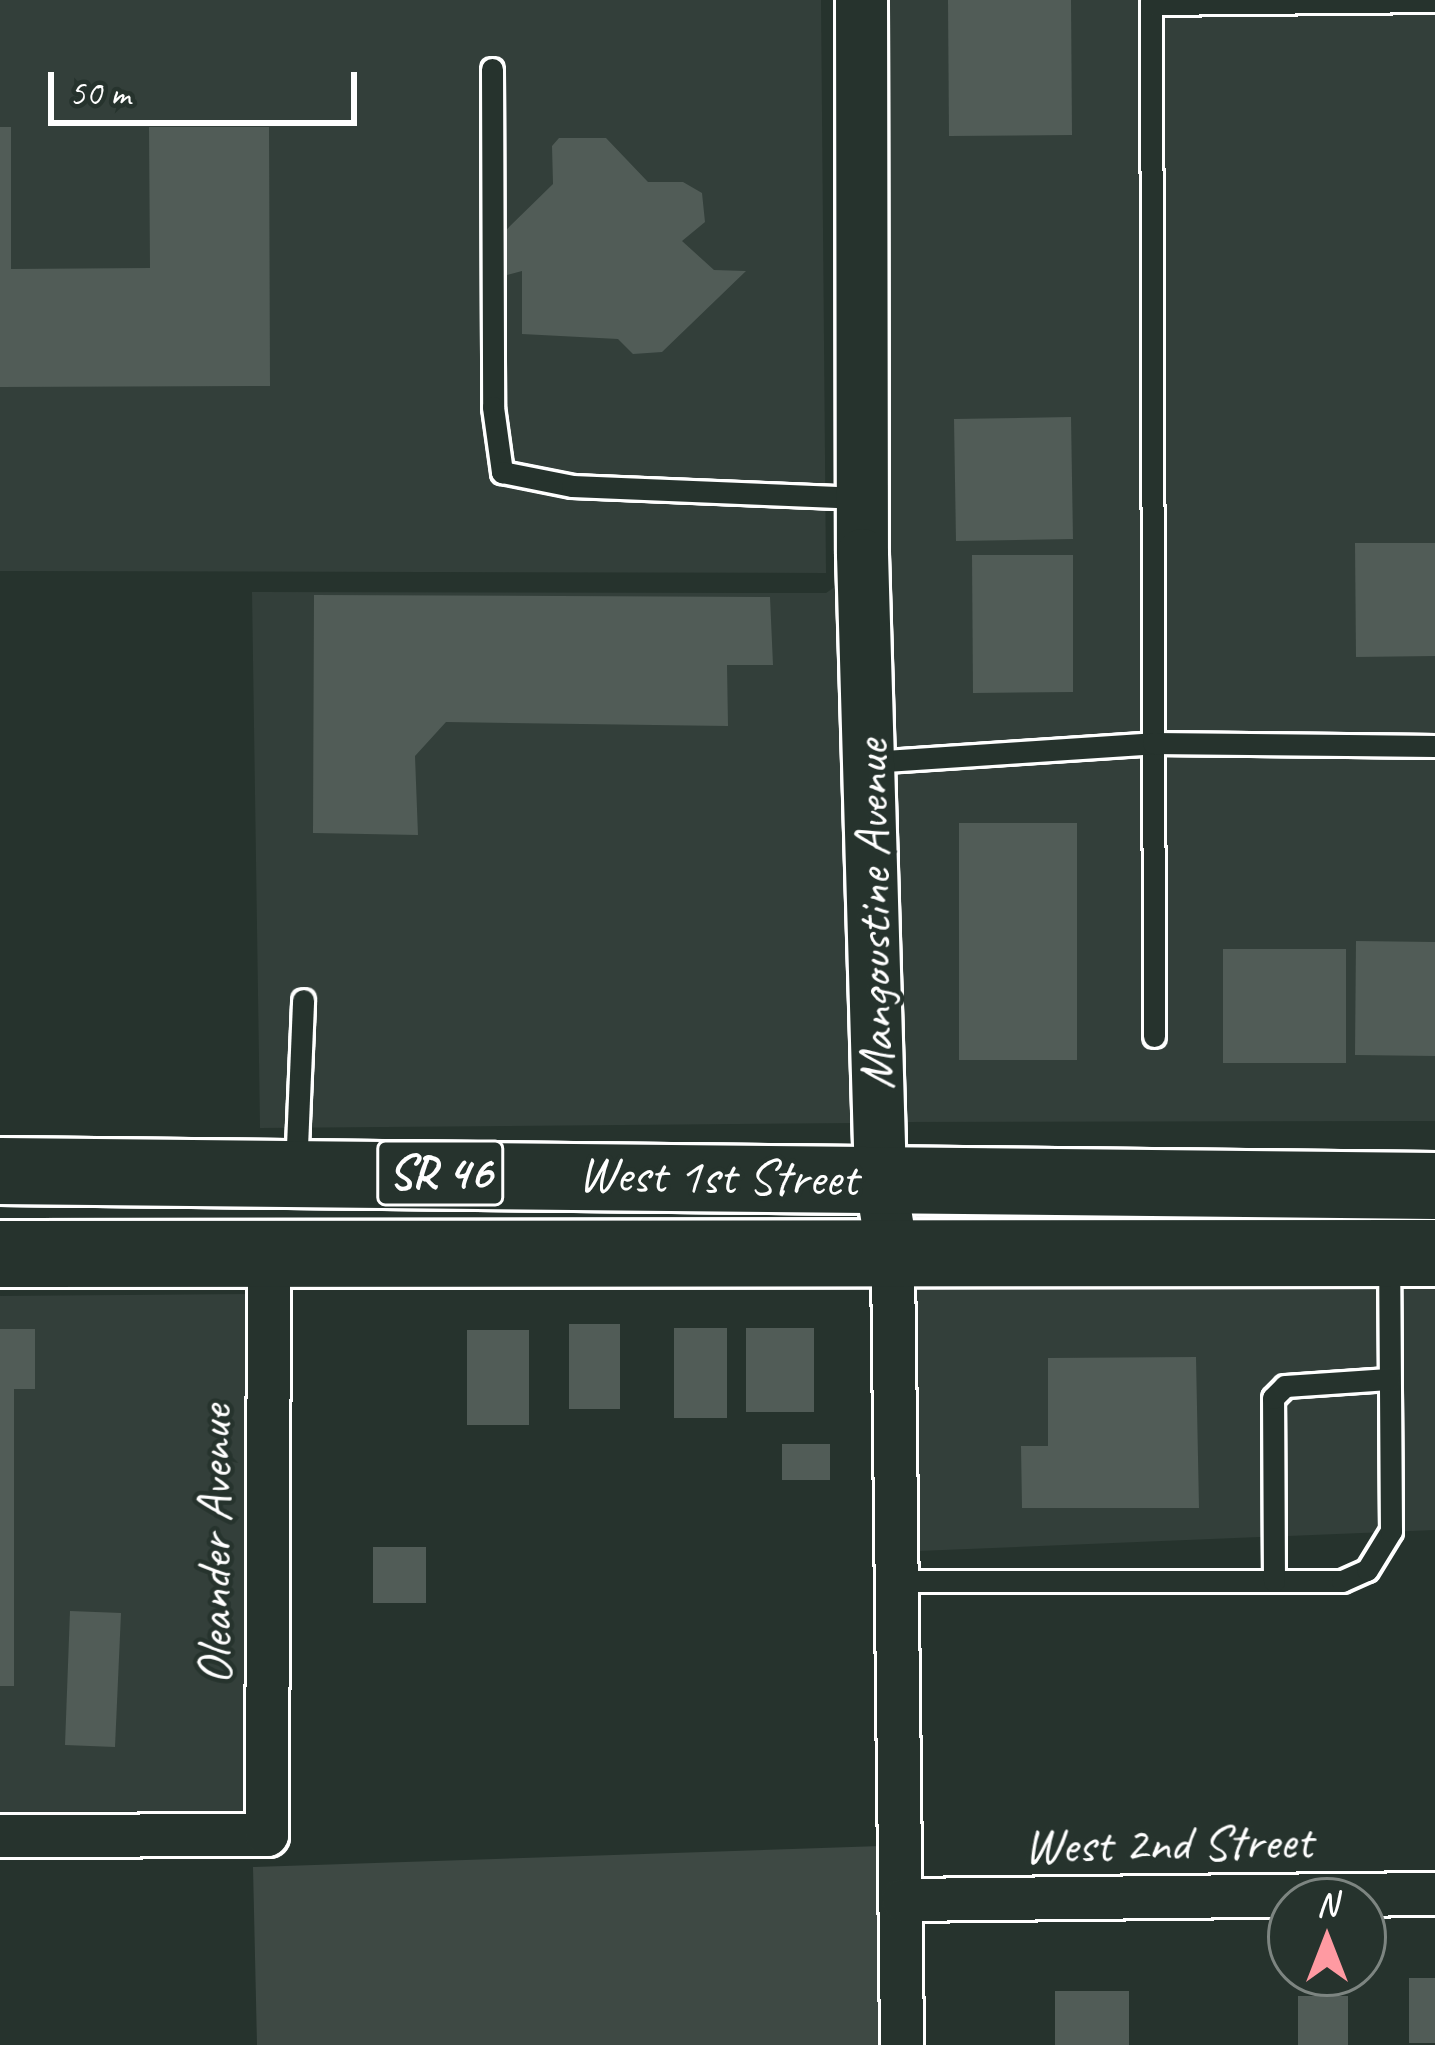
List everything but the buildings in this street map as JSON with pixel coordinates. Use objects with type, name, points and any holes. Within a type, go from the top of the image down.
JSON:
[{"type":"main road","name":"West 1st Street","points":[[0,1171],[1435,1186]]},
{"type":"main road","name":"West 1st Street","points":[[0,1254],[893,1258],[1412,1253]]},
{"type":"street","name":"Mangoustine Avenue","points":[[861,0],[862,498],[880,1179],[893,1258],[902,2045]]},
{"type":"street","name":"Oleander Avenue","points":[[0,1836],[267,1835],[268,1255]]},
{"type":"street","name":"West 2nd Street","points":[[903,1900],[1435,1894]]},
{"type":"lane","points":[[1154,1036],[1151,2],[1435,1]]},
{"type":"lane","points":[[492,69],[493,407],[502,472],[572,486],[862,498]]},
{"type":"lane","points":[[869,762],[1153,743],[1435,746]]},
{"type":"lane","points":[[296,1171],[303,1000]]},
{"type":"lane","points":[[898,1581],[1342,1581],[1366,1570],[1390,1531],[1389,1379],[1412,1253]]},
{"type":"lane","points":[[1274,1581],[1274,1399],[1286,1386],[1389,1379]]},
{"type":"shaded area","points":[[0,0],[821,0],[826,573],[0,571]]},
{"type":"shaded area","points":[[882,0],[1435,0],[1435,1121],[899,1122],[883,554]]},
{"type":"shaded area","points":[[842,582],[857,1123],[260,1128],[252,592],[826,593]]},
{"type":"shaded area","points":[[1435,1284],[1435,1530],[918,1551],[915,1288]]},
{"type":"shaded area","points":[[248,1294],[246,1811],[0,1812],[0,1296]]},
{"type":"shaded area","points":[[881,1846],[880,2045],[257,2045],[253,1867]]}]
